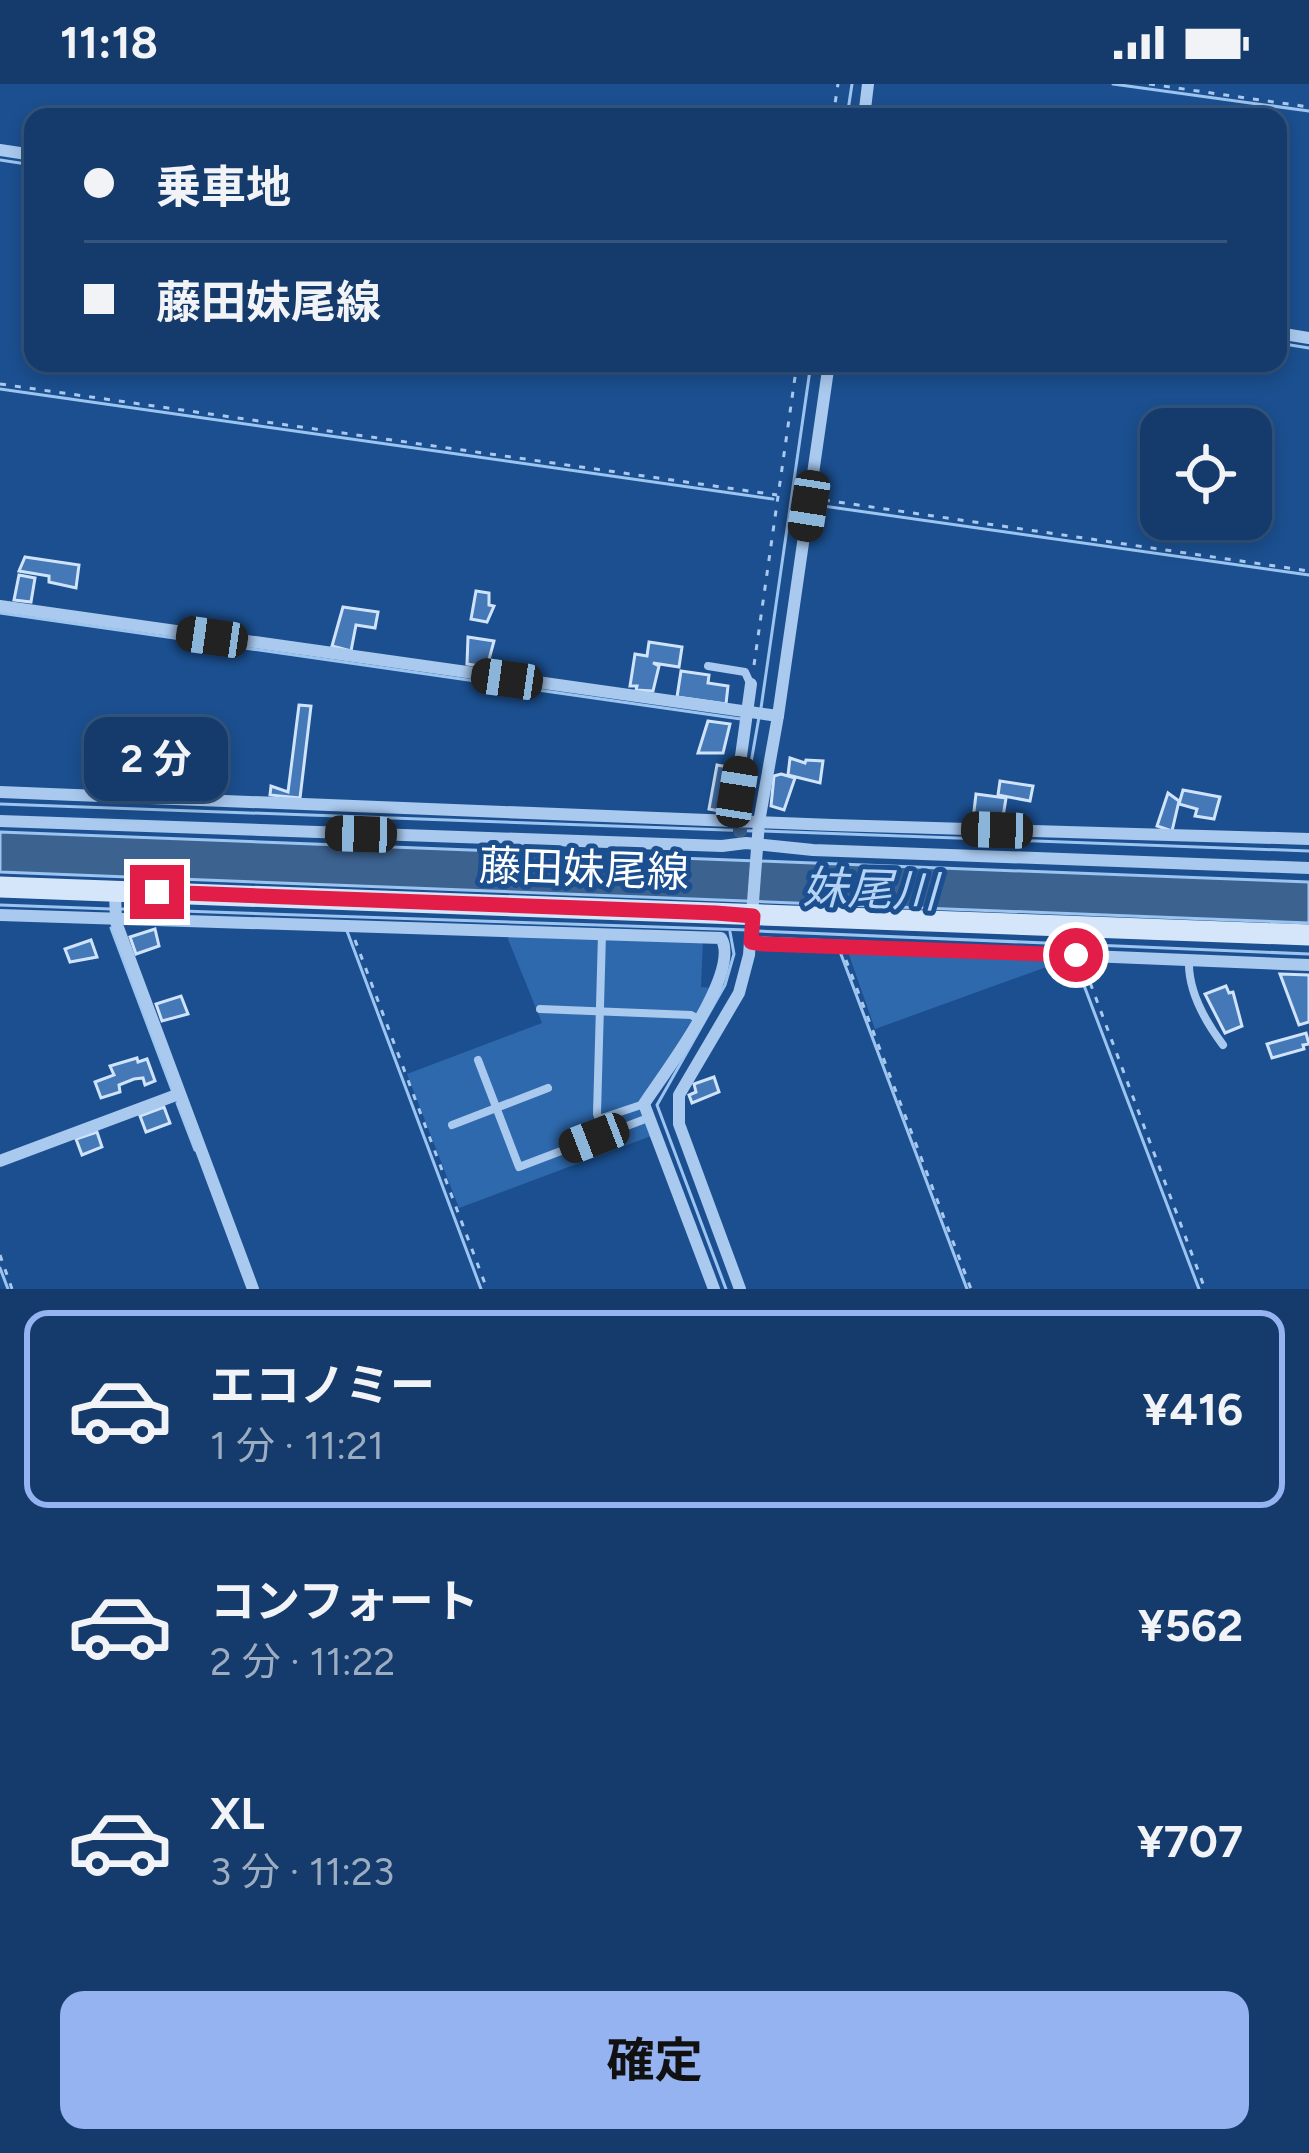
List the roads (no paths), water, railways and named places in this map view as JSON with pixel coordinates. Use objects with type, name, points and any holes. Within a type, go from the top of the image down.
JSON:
[{"type":"main road","name":"藤田妹尾線","points":[[0,886],[115,907],[752,925],[1189,948],[1309,935]]},
{"type":"street","points":[[732,821],[810,498],[828,372]]},
{"type":"street","points":[[0,606],[757,716]]},
{"type":"street","points":[[740,1289],[714,1254],[647,1111],[698,1018],[742,983],[752,925],[758,836],[757,716],[751,684]]},
{"type":"street","points":[[0,792],[732,821],[758,836],[814,850],[1309,868]]},
{"type":"street","points":[[0,821],[722,847],[758,836],[1309,839]]},
{"type":"street","points":[[0,915],[115,907],[349,927],[721,938],[725,967],[715,1008],[679,1094],[676,1113],[714,1254],[715,1289]]},
{"type":"street","points":[[115,907],[253,1289]]},
{"type":"street","points":[[752,925],[842,946],[1077,955],[1189,948],[1309,965]]},
{"type":"street","points":[[0,1161],[179,1094]]},
{"type":"lane","points":[[708,666],[745,672],[751,684]]},
{"type":"lane","points":[[602,932],[598,1119],[647,1111]]},
{"type":"lane","points":[[1189,948],[1188,974],[1200,1007],[1223,1045]]},
{"type":"lane","points":[[540,1009],[698,1018]]},
{"type":"lane","points":[[478,1060],[519,1167],[647,1111]]},
{"type":"lane","points":[[452,1125],[548,1088]]},
{"type":"water","name":"妹尾川","points":[[0,832],[1309,882],[1309,923],[0,872]]},
{"type":"waterway","points":[[848,108],[852,84]]},
{"type":"waterway","points":[[1113,84],[1309,111]]},
{"type":"waterway","points":[[0,160],[24,164]]},
{"type":"waterway","points":[[1287,344],[1309,348]]},
{"type":"waterway","points":[[761,708],[810,372]]},
{"type":"waterway","points":[[0,389],[773,499]]},
{"type":"waterway","points":[[816,505],[1309,575]]},
{"type":"waterway","points":[[0,613],[741,719]]},
{"type":"waterway","points":[[742,814],[759,717]]},
{"type":"waterway","points":[[0,804],[754,831]]},
{"type":"waterway","points":[[763,831],[1309,851]]},
{"type":"waterway","points":[[0,905],[112,909]]},
{"type":"waterway","points":[[122,909],[748,930]]},
{"type":"waterway","points":[[111,928],[172,1090]]},
{"type":"waterway","points":[[347,931],[481,1289]]},
{"type":"waterway","points":[[757,931],[1309,954]]},
{"type":"waterway","points":[[726,1289],[657,1105],[725,985],[734,954],[730,932]]},
{"type":"waterway","points":[[839,949],[967,1289]]},
{"type":"waterway","points":[[1074,959],[1199,1289]]},
{"type":"waterway","points":[[177,1103],[195,1150]]},
{"type":"waterway","points":[[0,1268],[8,1289]]}]
